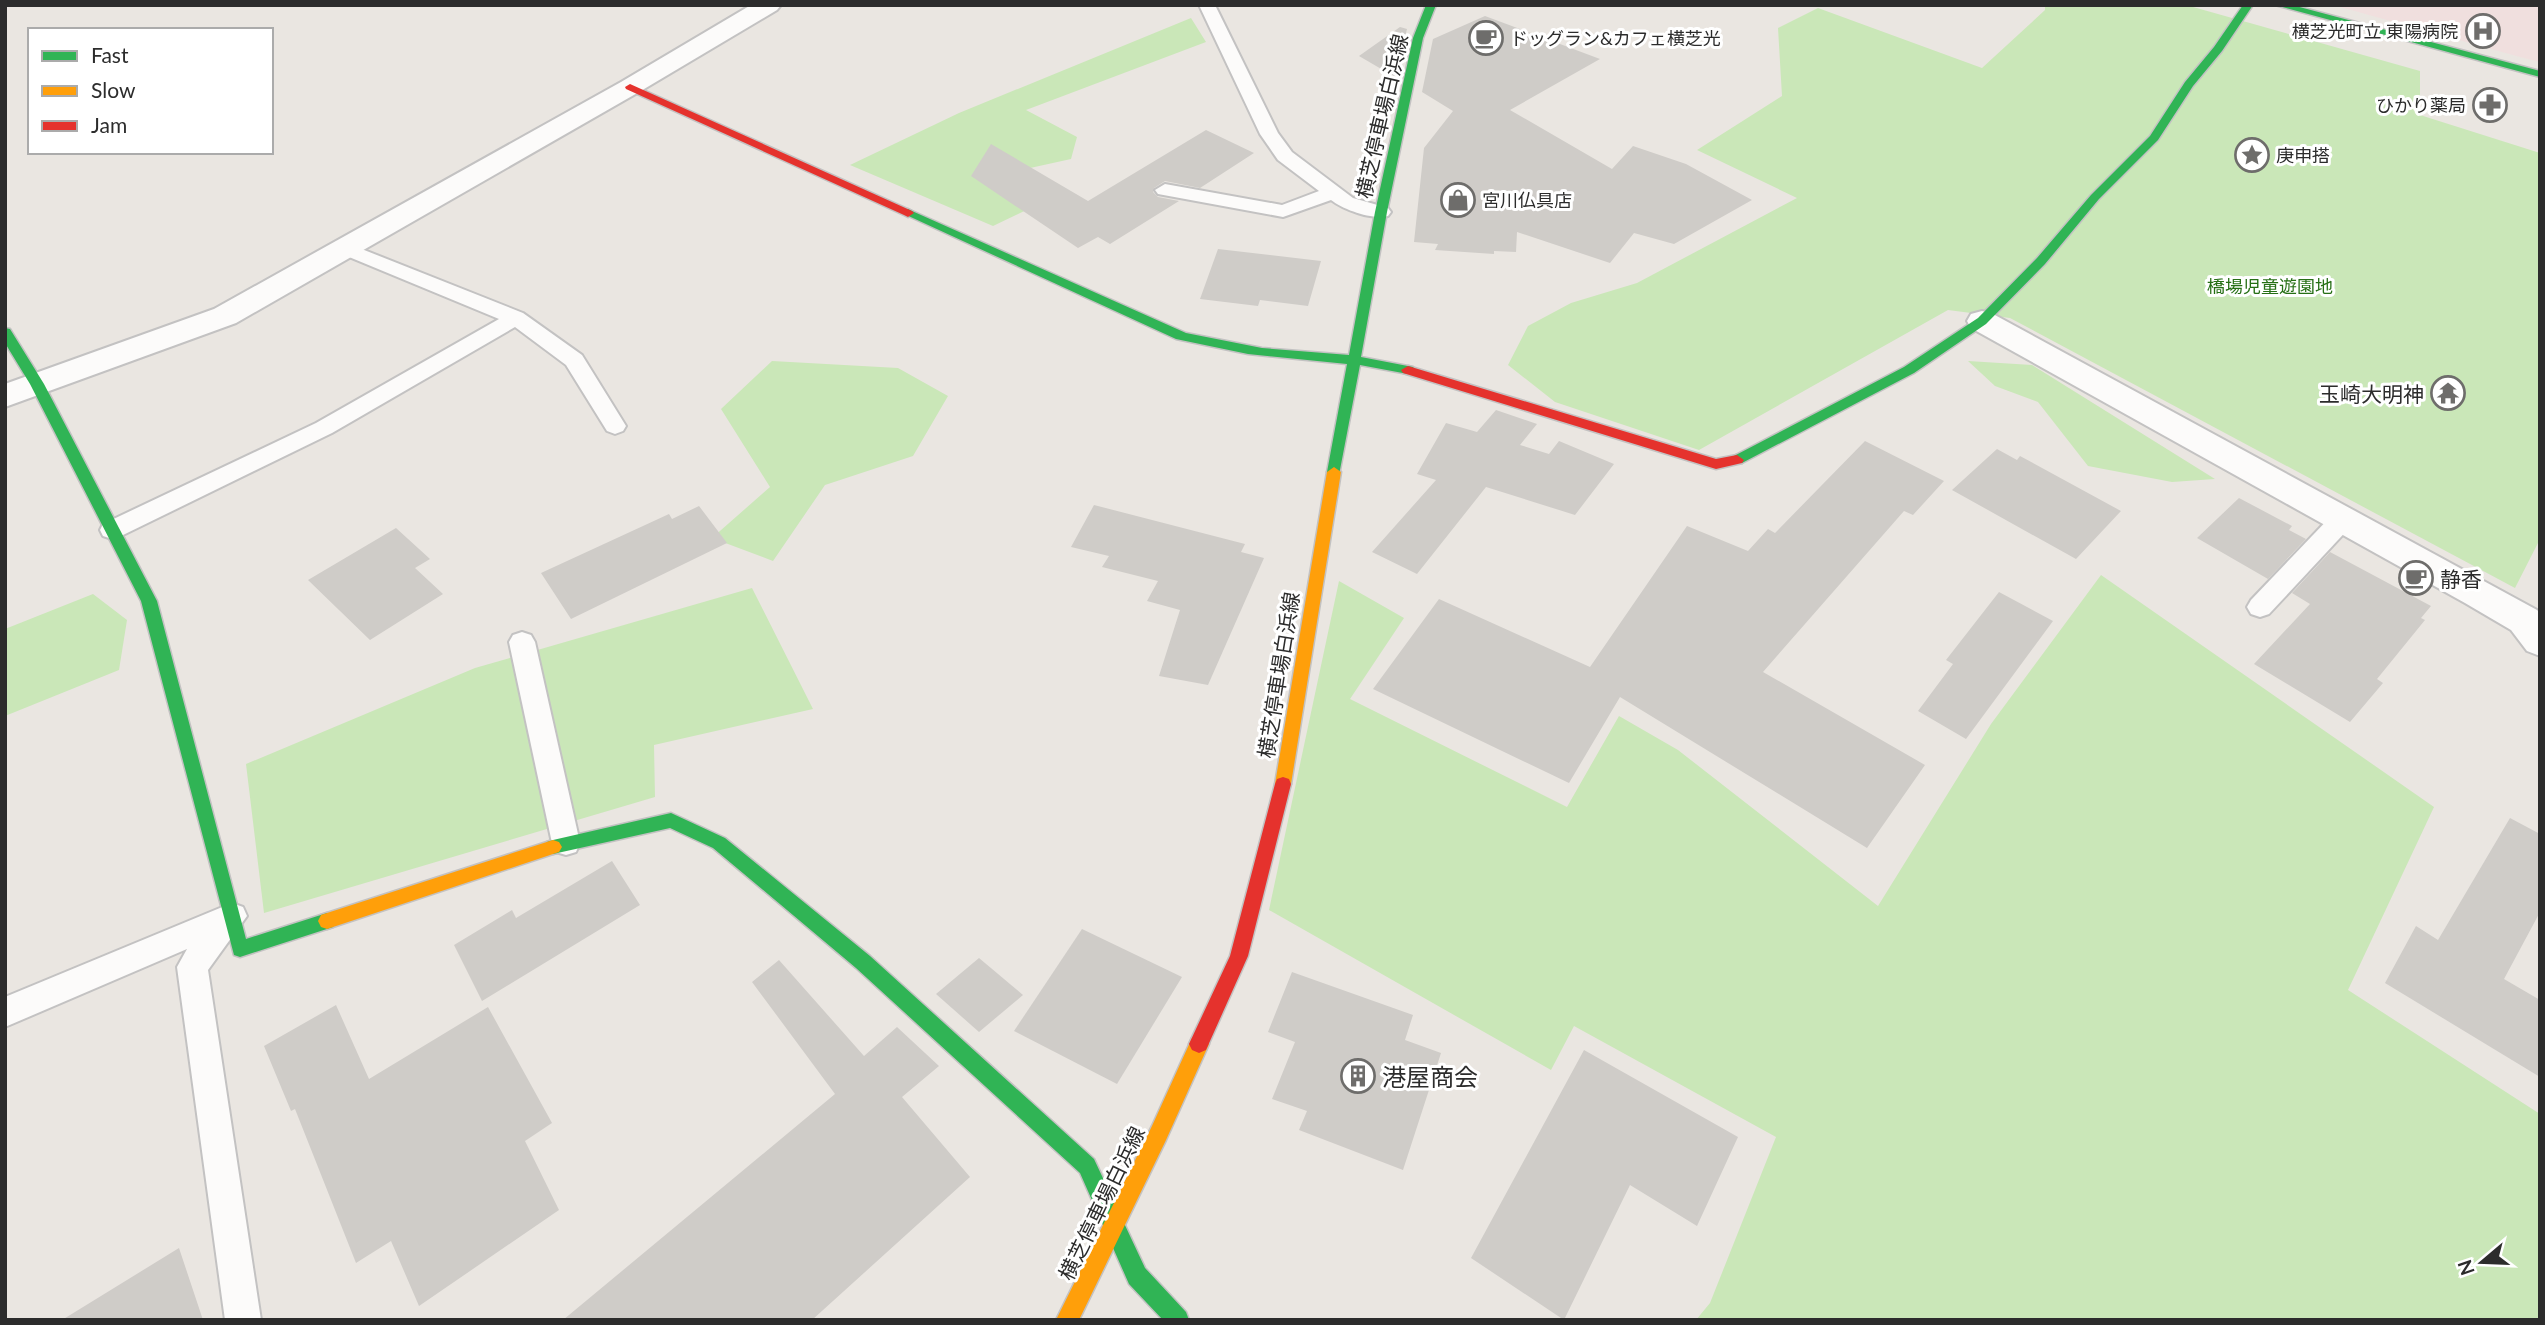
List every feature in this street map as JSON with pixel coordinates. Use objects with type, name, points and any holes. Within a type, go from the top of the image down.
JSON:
[{"type":"street","name":"横芝停車場白浜線","points":[[1067,1320],[1160,1133],[1239,956],[1280,801],[1311,599],[1381,212],[1415,51],[1431,5]]},
{"type":"street","points":[[629,87],[1181,336],[1210,344],[1287,355],[1384,362],[1716,464],[1744,458],[1909,370],[1982,321],[2041,261],[2095,197],[2154,138],[2189,84],[2248,5]]},
{"type":"street","points":[[2280,5],[2540,74]]},
{"type":"street","points":[[5,396],[225,316],[629,87],[759,7]]},
{"type":"street","points":[[1982,321],[2524,620],[2540,640]]},
{"type":"street","points":[[5,332],[37,384],[149,601],[240,949],[566,842],[671,820],[719,843],[863,962],[1087,1166],[1112,1227],[1137,1276],[1178,1320]]},
{"type":"lane","points":[[1207,5],[1269,134],[1285,156],[1346,202],[1381,212]]},
{"type":"lane","points":[[1165,190],[1283,211],[1332,193]]},
{"type":"lane","points":[[344,248],[516,318],[573,360],[615,426]]},
{"type":"lane","points":[[112,530],[324,428],[516,318]]},
{"type":"lane","points":[[2260,607],[2343,519]]},
{"type":"lane","points":[[522,642],[566,842]]},
{"type":"lane","points":[[5,1012],[232,916]]},
{"type":"lane","points":[[232,916],[192,967],[243,1320]]},
{"type":"shaded area","name":"横芝光町立 東陽病院","points":[[2333,5],[2540,5],[2540,62],[2520,57]]},
{"type":"green space","name":"橋場児童遊園地","points":[[2045,5],[2186,5],[2420,71],[2420,115],[2540,153],[2540,539],[2515,588],[2010,318],[1948,310],[1699,450],[1555,402],[1508,365],[1528,326],[1571,303],[1637,283],[1797,198],[1697,150],[1782,96],[1778,28],[1818,8],[1982,68],[2045,10]]},
{"type":"green space","points":[[1191,18],[1206,42],[1026,110],[1077,137],[1071,159],[1021,170],[1043,202],[993,226],[850,165],[959,113]]},
{"type":"green space","points":[[772,361],[898,368],[948,396],[913,456],[825,485],[773,561],[712,538],[770,487],[721,409]]},
{"type":"green space","points":[[1968,361],[2032,365],[2215,479],[2172,482],[2088,466],[2038,402],[1995,386]]},
{"type":"green space","points":[[2101,575],[2434,807],[2348,990],[2540,1114],[2540,1320],[1696,1320],[1710,1303],[1776,1137],[1574,1026],[1551,1070],[1269,910],[1339,581],[1404,618],[1350,699],[1567,807],[1619,716],[1678,750],[1878,906],[1991,724]]},
{"type":"green space","points":[[752,588],[813,709],[654,745],[655,797],[264,913],[246,764],[475,668]]},
{"type":"green space","points":[[93,594],[127,620],[119,670],[5,716],[5,629]]},
{"type":"building","points":[[1485,16],[1600,59],[1510,110],[1612,169],[1633,146],[1686,164],[1752,200],[1674,244],[1634,233],[1610,263],[1517,232],[1516,252],[1494,251],[1494,254],[1435,250],[1438,244],[1414,242],[1424,148],[1453,111],[1422,92],[1433,39]]},
{"type":"building","points":[[1400,27],[1407,29],[1395,77],[1359,56]]},
{"type":"building","points":[[1206,130],[1254,153],[1200,188],[1165,181],[1154,188],[1153,192],[1158,197],[1179,201],[1110,244],[1098,237],[1078,248],[971,176],[991,144],[1088,201]]},
{"type":"building","points":[[1218,249],[1321,261],[1308,306],[1260,300],[1258,306],[1200,299]]},
{"type":"building","points":[[1496,410],[1537,424],[1520,445],[1549,454],[1559,441],[1614,464],[1575,515],[1486,487],[1417,574],[1372,552],[1436,480],[1417,474],[1446,423],[1477,432]]},
{"type":"building","points":[[1865,441],[1944,481],[1913,515],[1904,511],[1763,672],[1925,765],[1867,848],[1620,697],[1569,783],[1373,689],[1439,599],[1590,667],[1687,526],[1748,551],[1768,529],[1775,533]]},
{"type":"building","points":[[1997,449],[2017,460],[2020,456],[2121,511],[2076,559],[1952,490]]},
{"type":"building","points":[[2239,498],[2292,526],[2289,530],[2306,539],[2268,579],[2197,538]]},
{"type":"building","points":[[1094,505],[1245,544],[1241,552],[1264,558],[1208,685],[1159,676],[1180,610],[1147,601],[1158,581],[1102,567],[1109,556],[1071,547]]},
{"type":"building","points":[[699,506],[727,543],[571,619],[541,573],[669,514],[672,519]]},
{"type":"building","points":[[396,528],[430,559],[415,568],[443,594],[370,640],[308,580]]},
{"type":"building","points":[[2330,552],[2431,606],[2421,618],[2425,620],[2377,679],[2383,683],[2350,722],[2254,664],[2310,604],[2292,593]]},
{"type":"building","points":[[1999,592],[2053,621],[1966,739],[1918,711],[1953,664],[1946,660]]},
{"type":"building","points":[[2510,818],[2540,834],[2540,912],[2504,979],[2540,1000],[2540,1077],[2385,983],[2416,926],[2438,940]]},
{"type":"building","points":[[612,861],[640,905],[482,1001],[454,945],[512,910],[516,918]]},
{"type":"building","points":[[1082,929],[1182,977],[1117,1084],[1014,1031]]},
{"type":"building","points":[[979,958],[1023,995],[979,1032],[936,994]]},
{"type":"building","points":[[779,960],[864,1056],[897,1027],[939,1066],[902,1097],[970,1177],[812,1320],[563,1320],[835,1094],[752,982]]},
{"type":"building","name":"港屋商会","points":[[1292,972],[1413,1015],[1405,1040],[1441,1053],[1403,1170],[1299,1130],[1307,1111],[1272,1099],[1295,1042],[1268,1032]]},
{"type":"building","points":[[336,1005],[369,1079],[488,1007],[552,1123],[525,1141],[559,1210],[419,1306],[391,1241],[356,1263],[295,1109],[291,1111],[264,1046]]},
{"type":"building","points":[[1584,1050],[1738,1137],[1697,1226],[1630,1185],[1564,1320],[1471,1258]]},
{"type":"building","points":[[179,1248],[203,1320],[62,1320]]},
{"type":"traffic: fast","points":[[1334,472],[1381,212],[1418,38],[1431,5]]},
{"type":"traffic: fast","points":[[1737,460],[1909,370],[1982,321],[2041,261],[2095,197],[2154,138],[2189,84],[2218,49],[2248,5]]},
{"type":"traffic: fast","points":[[2280,5],[2540,74]]},
{"type":"traffic: fast","points":[[908,213],[1181,336],[1248,350],[1364,361],[1408,370]]},
{"type":"traffic: fast","points":[[5,332],[37,384],[149,601],[240,949],[327,921]]},
{"type":"traffic: fast","points":[[553,847],[671,820],[719,843],[863,962],[1087,1166],[1137,1276],[1178,1320]]},
{"type":"traffic: slow","points":[[1283,784],[1334,472]]},
{"type":"traffic: slow","points":[[327,921],[553,847]]},
{"type":"traffic: slow","points":[[1067,1320],[1159,1133],[1199,1044]]},
{"type":"traffic: jam","points":[[630,87],[908,213]]},
{"type":"traffic: jam","points":[[1408,370],[1716,464],[1737,460]]},
{"type":"traffic: jam","points":[[1199,1044],[1239,956],[1283,784]]},
{"type":"place","name":"横芝光町立 東陽病院","points":[[2483,31]]},
{"type":"place","name":"ドッグラン&カフェ横芝光","points":[[1486,38]]},
{"type":"place","name":"ひかり薬局","points":[[2490,105]]},
{"type":"place","name":"庚申搭","points":[[2252,155]]},
{"type":"place","name":"宮川仏具店","points":[[1458,200]]},
{"type":"place","name":"玉崎大明神","points":[[2448,393]]},
{"type":"place","name":"静香","points":[[2416,578]]},
{"type":"place","name":"港屋商会","points":[[1358,1076]]}]
